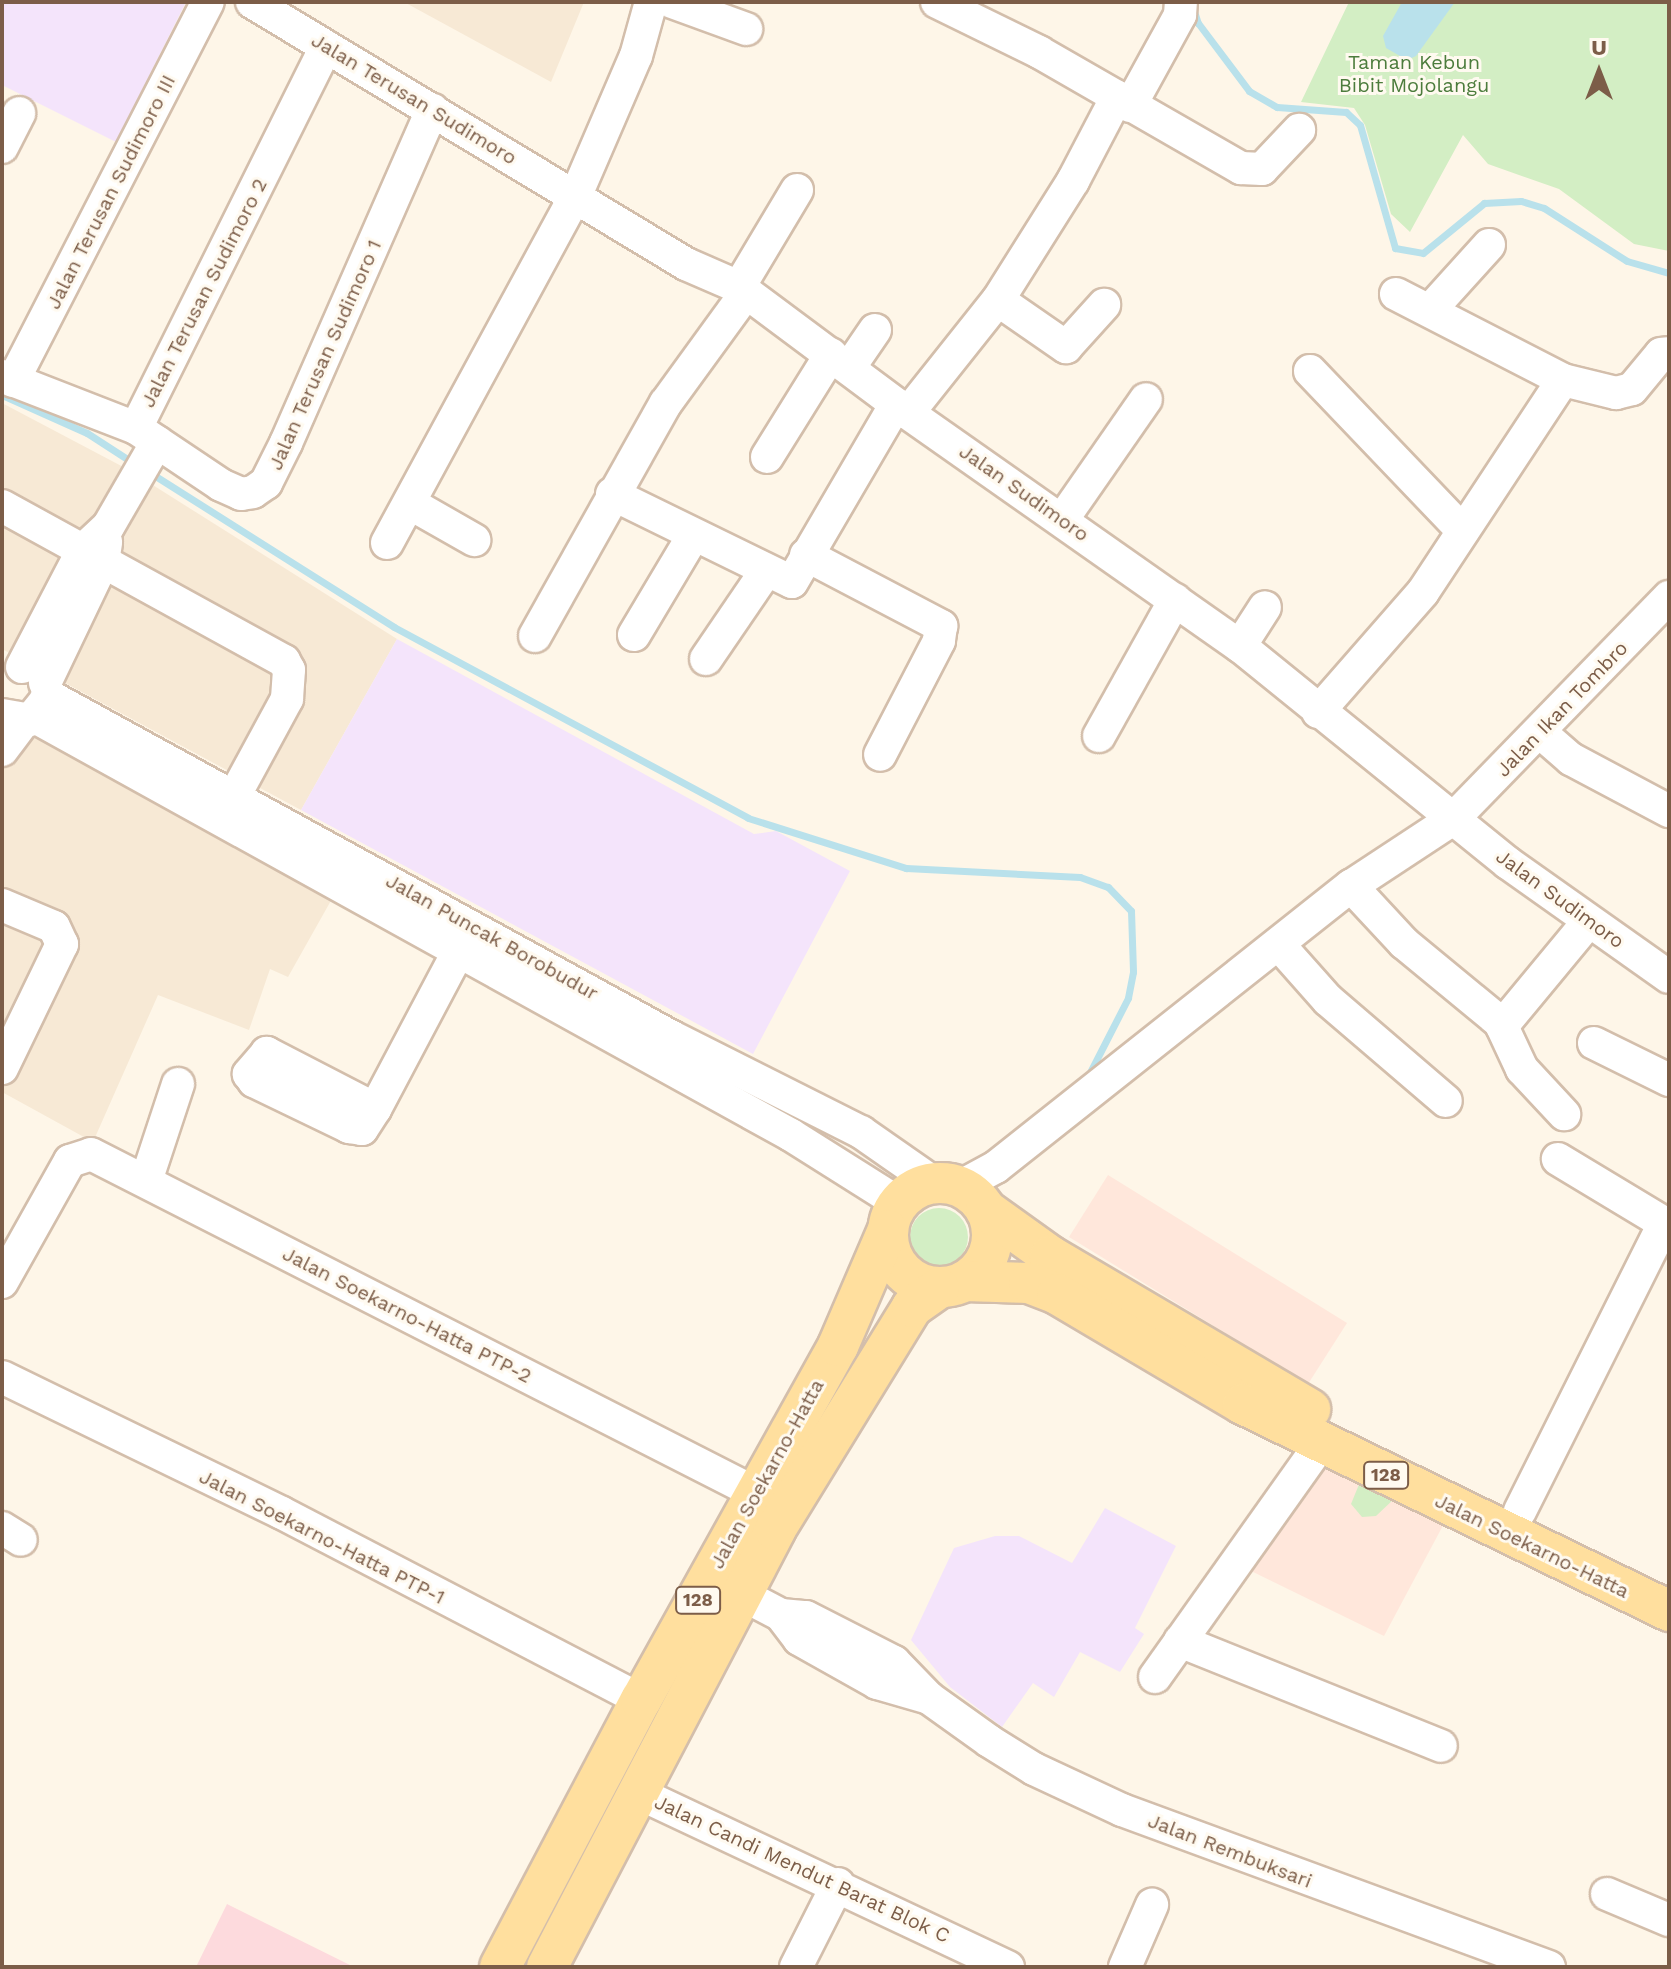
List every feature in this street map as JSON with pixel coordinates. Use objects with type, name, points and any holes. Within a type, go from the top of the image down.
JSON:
[{"type":"main road","points":[[893,1216],[960,1194]]},
{"type":"main road","name":"Jalan Soekarno-Hatta","points":[[547,1967],[741,1594],[912,1307],[952,1284],[991,1250],[960,1194]]},
{"type":"main road","name":"Jalan Soekarno-Hatta","points":[[960,1194],[1050,1256],[1288,1397],[1669,1582]]},
{"type":"main road","name":"Jalan Soekarno-Hatta","points":[[893,1216],[893,1258],[901,1270],[921,1284],[1029,1283],[1057,1294],[1243,1404],[1669,1611]]},
{"type":"main road","name":"Jalan Soekarno-Hatta","points":[[500,1967],[641,1700],[863,1298],[893,1216]]},
{"type":"main road","points":[[602,1776],[638,1793]]},
{"type":"street","name":"Jalan Terusan Sudimoro III","points":[[8,379],[208,2]]},
{"type":"street","name":"Jalan Terusan Sudimoro","points":[[252,2],[576,195]]},
{"type":"street","points":[[937,2],[990,13],[1124,101],[1251,170],[1270,162],[1299,130]]},
{"type":"street","points":[[612,494],[792,582],[806,555],[902,409],[998,300],[1180,15],[1181,2]]},
{"type":"street","points":[[387,543],[411,504],[576,195],[655,9],[746,29]]},
{"type":"street","name":"Jalan Terusan Sudimoro 2","points":[[2,750],[21,690],[133,486],[148,441],[326,47]]},
{"type":"street","name":"Jalan Terusan Sudimoro 1","points":[[148,441],[241,494],[266,483],[432,110]]},
{"type":"street","points":[[2,147],[19,113]]},
{"type":"street","points":[[535,636],[612,494],[666,403],[742,290],[797,190]]},
{"type":"street","name":"Jalan Sudimoro","points":[[576,195],[686,264],[742,290],[902,409],[1240,646],[1453,819],[1669,977]]},
{"type":"street","points":[[1432,308],[1489,245]]},
{"type":"street","points":[[1396,294],[1432,308],[1563,380],[1625,393],[1661,354],[1669,353]]},
{"type":"street","points":[[998,300],[1066,347],[1104,305]]},
{"type":"street","points":[[767,457],[840,361],[875,330]]},
{"type":"street","points":[[1310,371],[1463,531]]},
{"type":"street","points":[[8,379],[148,441]]},
{"type":"street","points":[[1318,712],[1428,584],[1563,380]]},
{"type":"street","points":[[1062,520],[1146,399]]},
{"type":"street","points":[[411,504],[474,540]]},
{"type":"street","points":[[2,506],[284,661],[289,670],[287,699],[236,793]]},
{"type":"street","points":[[634,635],[693,536]]},
{"type":"street","points":[[806,555],[941,626],[939,641],[880,755]]},
{"type":"street","points":[[706,659],[766,571]]},
{"type":"street","name":"Jalan Ikan Tombro","points":[[1453,819],[1541,733],[1669,597]]},
{"type":"street","points":[[1099,736],[1175,600]]},
{"type":"street","points":[[1240,646],[1265,607]]},
{"type":"street","name":"Jalan Puncak Borobudur","points":[[21,690],[236,793],[347,856],[664,1050],[838,1161],[893,1216]]},
{"type":"street","name":"Jalan Puncak Borobudur","points":[[21,690],[330,884],[457,954],[664,1050],[861,1132],[960,1194]]},
{"type":"street","points":[[1541,733],[1571,759],[1669,811]]},
{"type":"street","points":[[960,1194],[1280,946],[1351,886],[1453,819]]},
{"type":"street","points":[[330,884],[347,856]]},
{"type":"street","points":[[1351,886],[1404,943],[1502,1026],[1522,1069],[1564,1114]]},
{"type":"street","points":[[2,905],[54,927],[62,944],[2,1068]]},
{"type":"street","points":[[1502,1026],[1589,921]]},
{"type":"street","points":[[1280,946],[1339,1010],[1446,1101]]},
{"type":"street","points":[[375,1109],[457,954]]},
{"type":"street","points":[[1594,1043],[1669,1080]]},
{"type":"street","points":[[147,1178],[178,1084]]},
{"type":"street","name":"Jalan Soekarno-Hatta PTP-2","points":[[2,1282],[63,1173],[79,1155],[91,1154],[147,1178],[378,1304],[756,1493]]},
{"type":"street","points":[[1520,1511],[1664,1223],[1558,1159]]},
{"type":"street","name":"Jalan Soekarno-Hatta PTP-1","points":[[2,1377],[282,1513],[641,1700]]},
{"type":"street","points":[[1155,1677],[1321,1443]]},
{"type":"street","name":"Jalan Rembuksari","points":[[741,1594],[781,1615],[806,1617],[894,1662],[929,1698],[1034,1769],[1122,1810],[1549,1967]]},
{"type":"street","points":[[1180,1641],[1441,1746]]},
{"type":"street","name":"Jalan Candi Mendut Barat Blok C","points":[[638,1793],[838,1884],[992,1963]]},
{"type":"street","points":[[796,1967],[838,1884]]},
{"type":"street","points":[[1607,1894],[1669,1920]]},
{"type":"street","points":[[1125,1967],[1152,1905]]},
{"type":"shaded area","points":[[2,2],[186,2],[116,142],[2,85]]},
{"type":"shaded area","points":[[404,2],[584,2],[551,82]]},
{"type":"shaded area","points":[[2,403],[129,470],[397,639],[301,810],[2,649]]},
{"type":"shaded area","points":[[397,639],[754,834],[776,831],[850,871],[753,1054],[301,810]]},
{"type":"shaded area","points":[[2,713],[333,897],[288,977],[270,969],[249,1030],[158,995],[93,1142],[2,1092]]},
{"type":"shaded area","points":[[1108,1175],[1347,1323],[1308,1384],[1069,1237]]},
{"type":"shaded area","points":[[1325,1459],[1447,1518],[1384,1636],[1245,1568]]},
{"type":"shaded area","points":[[1105,1508],[1176,1546],[1135,1628],[1144,1634],[1120,1672],[1080,1652],[1054,1697],[1033,1683],[1002,1727],[950,1687],[911,1640],[954,1548],[995,1536],[1019,1536],[1072,1563]]},
{"type":"shaded area","points":[[227,1904],[237,1909],[354,1967],[196,1967]]},
{"type":"green space","name":"Taman Kebun Bibit Mojolangu","points":[[1349,2],[1669,2],[1669,251],[1634,244],[1559,189],[1488,164],[1463,135],[1410,232],[1391,214],[1365,125],[1354,108],[1301,102]]},
{"type":"green space","points":[[939,1208],[950,1210],[959,1217],[966,1226],[966,1248],[959,1257],[950,1264],[939,1266],[928,1264],[919,1257],[912,1248],[910,1237],[912,1226],[919,1217],[928,1210]]},
{"type":"green space","points":[[1360,1482],[1395,1498],[1376,1516],[1362,1517],[1351,1504]]},
{"type":"water","points":[[1402,2],[1455,2],[1416,56],[1407,60],[1386,48],[1383,36]]},
{"type":"waterway","points":[[1193,8],[1198,23],[1249,91],[1277,107],[1346,112],[1360,125],[1395,248],[1423,253],[1484,203],[1521,201],[1544,208],[1627,261],[1669,273]]},
{"type":"waterway","points":[[2,395],[87,433],[135,464]]},
{"type":"waterway","points":[[149,472],[394,627],[748,818],[906,868],[1080,877],[1108,887],[1131,911],[1133,972],[1128,998],[1086,1080]]}]
